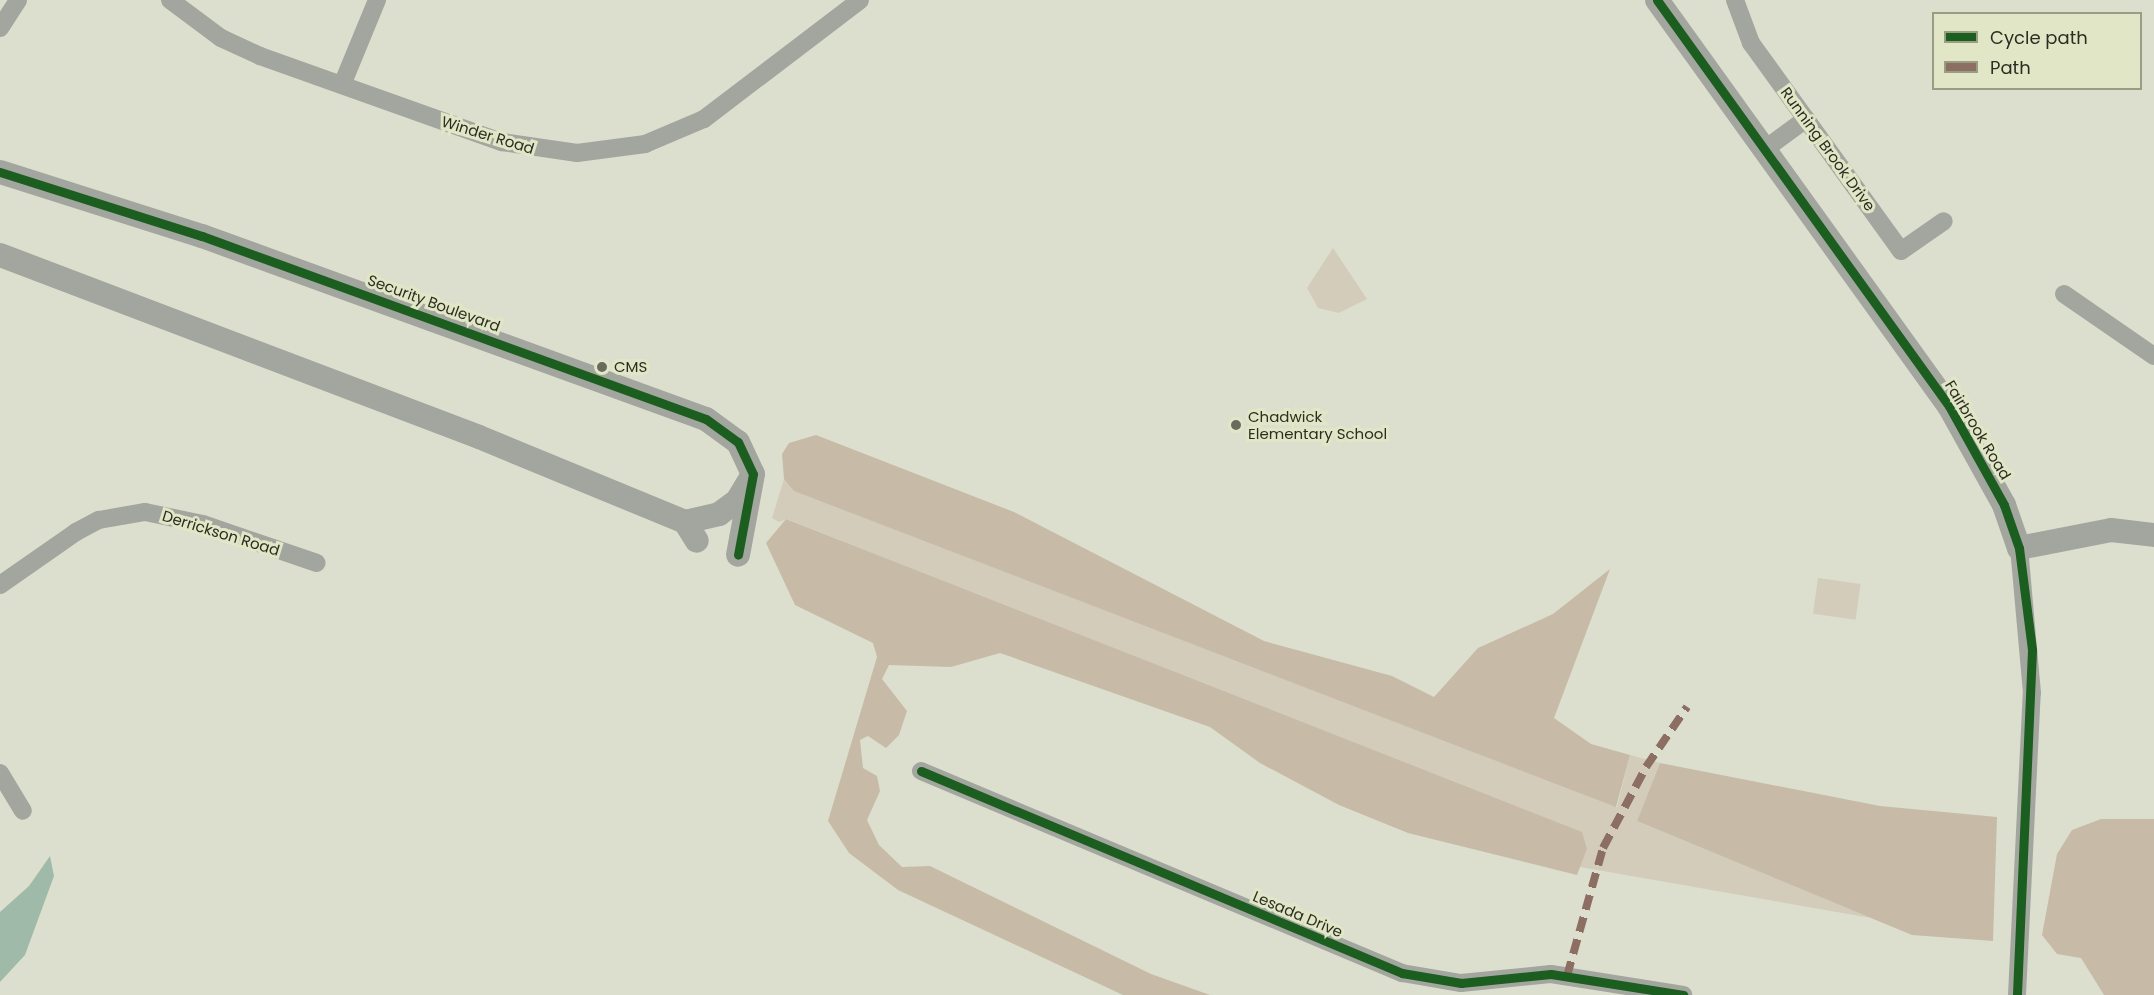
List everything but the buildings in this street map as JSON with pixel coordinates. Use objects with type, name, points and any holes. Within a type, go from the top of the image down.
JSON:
[{"type":"street","points":[[0,28],[18,0]]},
{"type":"street","name":"Winder Road","points":[[170,0],[221,38],[342,85],[502,142],[542,152],[613,151],[704,119],[860,0]]},
{"type":"street","points":[[342,85],[376,0]]},
{"type":"street","name":"Fairbrook Road","points":[[1657,0],[1949,406],[2004,505],[2019,548],[2032,693],[2017,995]]},
{"type":"street","name":"Running Brook Drive","points":[[1735,0],[1750,43],[1901,251],[1944,220]]},
{"type":"street","points":[[1765,149],[1806,119]]},
{"type":"street","name":"Security Boulevard","points":[[0,172],[202,236],[673,405],[726,430],[748,458],[753,474]]},
{"type":"street","points":[[0,255],[479,437],[691,532],[737,501],[753,474]]},
{"type":"street","points":[[2064,294],[2154,356]]},
{"type":"street","points":[[738,555],[753,474]]},
{"type":"street","name":"Derrickson Road","points":[[0,585],[76,531],[99,520],[145,512],[203,524],[317,563]]},
{"type":"street","points":[[2019,548],[2111,530],[2154,535]]},
{"type":"street","name":"Lesada Drive","points":[[921,771],[1402,973],[1461,982],[1551,974],[1683,995]]},
{"type":"street","points":[[0,773],[23,811]]},
{"type":"shaded area","points":[[1333,248],[1367,299],[1339,313],[1318,308],[1307,288]]},
{"type":"shaded area","points":[[816,435],[1014,512],[1264,641],[1392,676],[1434,697],[1478,648],[1553,614],[1610,569],[1554,718],[1591,744],[1630,755],[1616,807],[794,491],[784,479],[782,454],[789,443]]},
{"type":"shaded area","points":[[784,479],[795,491],[1617,807],[1630,755],[1660,763],[1637,821],[1871,918],[1580,867],[1587,849],[892,561],[787,519],[779,522],[772,518]]},
{"type":"shaded area","points":[[786,519],[1582,832],[1587,849],[1577,875],[1408,833],[1339,805],[1260,763],[1210,727],[1000,653],[951,667],[889,665],[882,679],[907,711],[899,735],[886,748],[868,736],[860,740],[863,768],[877,776],[880,791],[867,820],[879,845],[902,867],[930,866],[1151,974],[1210,995],[1123,995],[898,890],[849,853],[828,821],[877,657],[873,643],[795,605],[766,543]]},
{"type":"shaded area","points":[[1818,578],[1861,584],[1856,620],[1813,614]]},
{"type":"shaded area","points":[[1660,763],[1880,806],[1997,817],[1993,941],[1912,935],[1637,821]]},
{"type":"shaded area","points":[[2101,819],[2154,819],[2154,995],[2104,995],[2081,958],[2057,954],[2042,935],[2057,854],[2072,830]]},
{"type":"shaded area","points":[[50,856],[54,876],[25,955],[0,982],[0,912],[29,886]]},
{"type":"marked path","points":[[1567,976],[1603,848],[1646,767],[1687,707]]},
{"type":"cycle path","points":[[1657,0],[1949,406],[2004,505],[2019,548],[2032,650],[2017,995]]},
{"type":"cycle path","points":[[0,172],[202,236],[706,419],[738,442],[753,474],[738,555]]},
{"type":"cycle path","points":[[921,771],[1402,973],[1461,983],[1551,974],[1683,995]]},
{"type":"place","name":"CMS","points":[[602,367]]},
{"type":"place","name":"Chadwick Elementary School","points":[[1236,425]]}]
